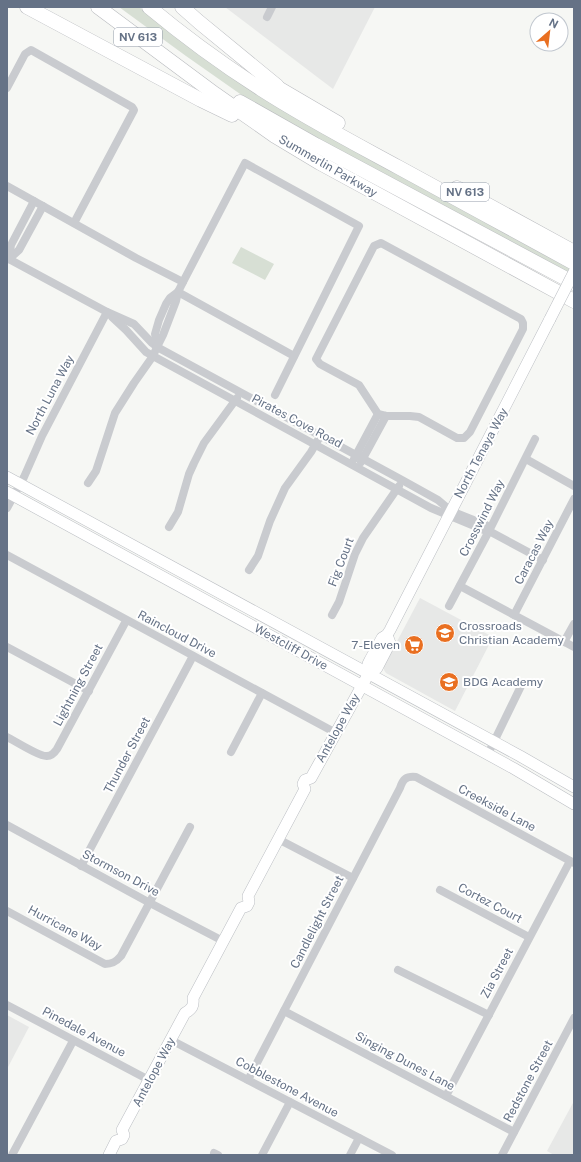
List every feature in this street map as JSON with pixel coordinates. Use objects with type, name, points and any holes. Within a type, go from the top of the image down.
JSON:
[{"type":"highway","points":[[27,7],[201,100],[266,130]]},
{"type":"highway","name":"Summerlin Parkway","points":[[98,7],[266,130],[327,166],[574,301]]},
{"type":"highway","points":[[149,7],[214,58],[274,97],[329,130],[574,263]]},
{"type":"highway","name":"NV 613","points":[[162,7],[239,63],[285,93],[574,252]]},
{"type":"highway","points":[[182,7],[198,22],[285,93]]},
{"type":"highway","points":[[178,67],[305,139],[574,283]]},
{"type":"main road","name":"North Tenaya Way","points":[[365,679],[368,664],[382,638],[387,635],[574,272]]},
{"type":"main road","name":"Westcliff Drive","points":[[7,477],[14,490],[365,679],[495,742],[574,787]]},
{"type":"main road","name":"Westcliff Drive","points":[[365,679],[488,754],[574,804]]},
{"type":"main road","name":"Antelope Way","points":[[109,1155],[116,1141],[115,1135],[117,1132],[122,1130],[185,1013],[184,1006],[187,1000],[193,998],[241,908],[240,902],[242,898],[248,896],[305,790],[303,784],[306,780],[311,778],[365,679]]},
{"type":"street","points":[[267,17],[272,7]]},
{"type":"street","points":[[7,88],[25,54],[31,50],[132,107],[134,110],[74,224]]},
{"type":"street","points":[[88,483],[96,471],[115,414],[153,356],[157,347],[155,334],[166,304],[170,298],[178,292],[244,163],[359,226],[275,395]]},
{"type":"street","points":[[7,186],[136,258],[183,282]]},
{"type":"street","points":[[8,258],[10,245],[34,201]]},
{"type":"street","points":[[8,258],[19,250],[43,206]]},
{"type":"street","points":[[381,243],[521,319],[524,323],[470,432],[464,438],[458,438],[419,418],[410,416],[382,415],[359,385],[320,364],[316,359],[374,246],[381,243]]},
{"type":"street","name":"Pirates Cove Road","points":[[8,258],[107,312],[134,324],[157,347],[438,500],[450,513]]},
{"type":"street","points":[[178,292],[294,356]]},
{"type":"street","name":"Pirates Cove Road","points":[[107,312],[146,352],[153,356],[431,508],[450,513],[489,531],[542,560]]},
{"type":"street","name":"North Luna Way","points":[[7,508],[14,490],[107,312]]},
{"type":"street","points":[[169,527],[178,512],[189,474],[204,443],[241,392]]},
{"type":"street","points":[[355,466],[382,415]]},
{"type":"street","points":[[249,570],[258,556],[270,521],[285,488],[311,452],[320,436]]},
{"type":"street","name":"Crosswind Way","points":[[449,606],[489,531],[535,439]]},
{"type":"street","points":[[526,459],[574,486]]},
{"type":"street","name":"Fig Court","points":[[332,615],[339,602],[355,554],[363,538],[376,518],[398,490],[402,480]]},
{"type":"street","name":"Caracas Way","points":[[514,615],[574,499]]},
{"type":"street","name":"Raincloud Drive","points":[[7,556],[336,733]]},
{"type":"street","points":[[460,586],[574,647]]},
{"type":"street","name":"Lightning Street","points":[[7,737],[40,755],[47,756],[58,749],[126,621]]},
{"type":"street","points":[[564,642],[574,624]]},
{"type":"street","points":[[7,647],[89,691]]},
{"type":"street","name":"Thunder Street","points":[[81,866],[193,656]]},
{"type":"street","points":[[488,754],[521,686]]},
{"type":"street","points":[[231,752],[262,693]]},
{"type":"street","name":"Creekside Lane","points":[[409,776],[416,777],[572,862]]},
{"type":"street","name":"Candlelight Street","points":[[248,1080],[400,788],[402,781],[409,776]]},
{"type":"street","name":"Stormson Drive","points":[[7,825],[150,903],[224,941]]},
{"type":"street","points":[[150,903],[190,827]]},
{"type":"street","points":[[278,839],[353,878]]},
{"type":"street","name":"Zia Street","points":[[446,1096],[529,937],[572,862]]},
{"type":"street","name":"Cortez Court","points":[[440,890],[529,937]]},
{"type":"street","name":"Hurricane Way","points":[[7,911],[105,964],[111,964],[117,961],[121,956],[150,903]]},
{"type":"street","points":[[398,970],[489,1015]]},
{"type":"street","name":"Pinedale Avenue","points":[[7,1004],[73,1041],[149,1080]]},
{"type":"street","name":"Singing Dunes Lane","points":[[284,1011],[514,1132]]},
{"type":"street","name":"Redstone Street","points":[[502,1155],[574,1018]]},
{"type":"street","name":"Cobblestone Avenue","points":[[171,1040],[392,1155]]},
{"type":"street","points":[[12,1155],[73,1041]]},
{"type":"street","points":[[262,1155],[290,1102]]},
{"type":"street","points":[[350,1155],[359,1138]]},
{"type":"shaded area","points":[[119,7],[139,7],[176,36],[574,268],[574,278],[359,163],[243,96]]},
{"type":"shaded area","points":[[225,7],[375,7],[333,89]]},
{"type":"shaded area","points":[[241,247],[274,264],[265,280],[232,263]]},
{"type":"shaded area","points":[[420,598],[493,637],[455,711],[386,673],[384,670],[384,666]]},
{"type":"shaded area","points":[[7,1015],[29,1027],[7,1069]]},
{"type":"shaded area","points":[[574,1101],[574,1155],[554,1155],[547,1151]]},
{"type":"place","name":"Crossroads Christian Academy","points":[[445,633]]},
{"type":"place","name":"7-Eleven","points":[[414,645]]},
{"type":"place","name":"BDG Academy","points":[[449,682]]}]
